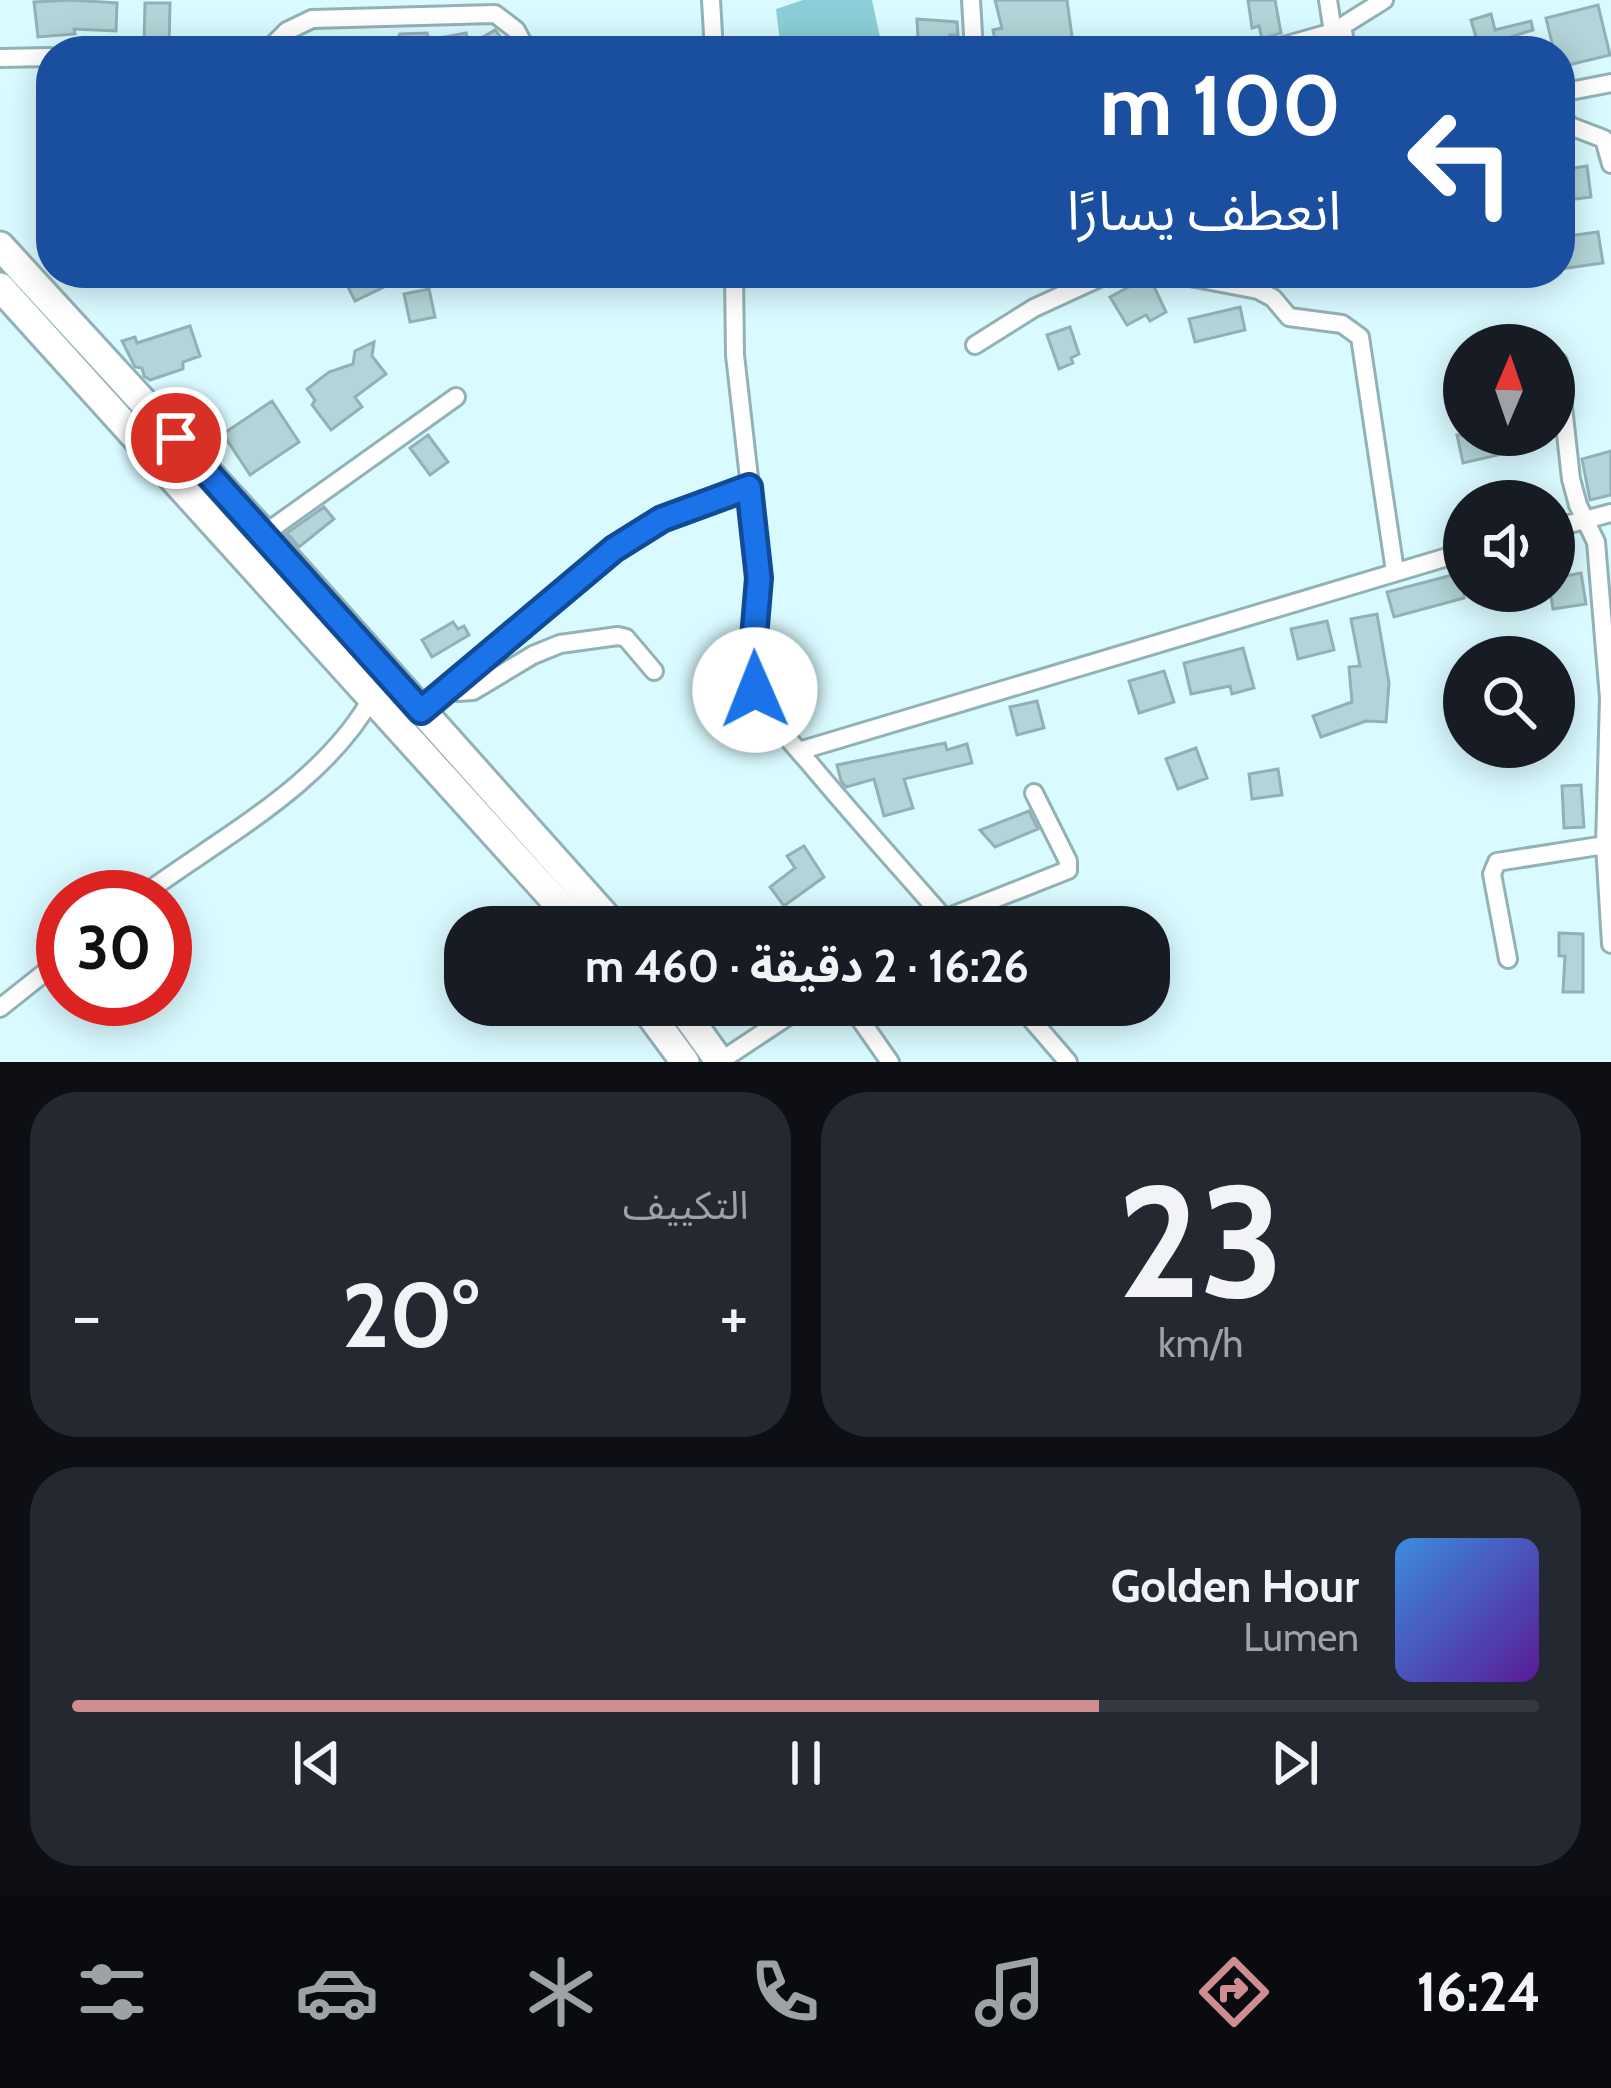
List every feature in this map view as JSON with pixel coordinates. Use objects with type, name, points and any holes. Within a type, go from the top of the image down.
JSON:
[{"type":"main road","points":[[0,246],[36,285]]},
{"type":"main road","points":[[0,287],[560,906]]},
{"type":"main road","points":[[38,288],[596,906]]},
{"type":"main road","points":[[659,1026],[686,1062]]},
{"type":"main road","points":[[694,1026],[719,1062]]},
{"type":"street","points":[[711,0],[713,36]]},
{"type":"street","points":[[971,0],[973,36]]},
{"type":"street","points":[[1328,0],[1341,36]]},
{"type":"street","points":[[1318,36],[1338,30],[1384,0]]},
{"type":"street","points":[[282,36],[312,19],[494,14],[520,36]]},
{"type":"street","points":[[0,58],[36,57]]},
{"type":"street","points":[[1575,90],[1611,82]]},
{"type":"street","points":[[1575,128],[1604,139],[1611,164]]},
{"type":"street","points":[[734,288],[735,355],[759,578],[751,673],[760,703],[933,906]]},
{"type":"street","points":[[975,345],[1034,308],[1077,288]]},
{"type":"street","points":[[1248,288],[1273,298],[1289,317],[1342,324],[1360,338],[1395,571]]},
{"type":"street","points":[[264,534],[456,397]]},
{"type":"street","points":[[1568,456],[1571,479],[1596,542],[1609,698],[1605,845],[1611,944]]},
{"type":"street","points":[[421,711],[614,549],[662,519],[749,487]]},
{"type":"street","points":[[1575,523],[1611,513]]},
{"type":"street","points":[[799,752],[1443,558]]},
{"type":"street","points":[[448,685],[458,692],[473,692],[560,644],[618,636],[626,638],[654,671]]},
{"type":"street","points":[[177,870],[320,766],[355,730],[373,696]]},
{"type":"street","points":[[986,906],[1068,870],[1069,861],[1034,793]]},
{"type":"street","points":[[1508,959],[1492,874],[1497,862],[1605,845]]},
{"type":"street","points":[[0,1008],[36,979]]},
{"type":"street","points":[[719,1062],[773,1026]]},
{"type":"street","points":[[865,1026],[890,1062]]},
{"type":"street","points":[[1037,1026],[1068,1062]]},
{"type":"shaded area","points":[[803,0],[872,0],[880,36],[779,36],[776,9]]},
{"type":"building","points":[[995,0],[1067,0],[1072,36],[994,36],[993,30],[1002,28]]},
{"type":"building","points":[[1248,0],[1275,0],[1281,33],[1261,36],[1259,26],[1252,28]]},
{"type":"building","points":[[34,2],[117,3],[116,31],[74,29],[75,34],[38,36]]},
{"type":"building","points":[[145,3],[170,3],[169,36],[144,36]]},
{"type":"building","points":[[1598,5],[1610,55],[1575,63],[1575,36],[1550,36],[1546,18]]},
{"type":"building","points":[[1491,14],[1495,30],[1531,21],[1533,30],[1514,36],[1476,36],[1471,20]]},
{"type":"building","points":[[917,19],[957,22],[958,35],[918,36]]},
{"type":"building","points":[[1587,166],[1591,197],[1575,199],[1575,168]]},
{"type":"building","points":[[1598,232],[1603,263],[1575,267],[1575,235]]},
{"type":"building","points":[[348,288],[382,288],[355,301]]},
{"type":"building","points":[[1127,288],[1155,288],[1166,312],[1127,325],[1110,297]]},
{"type":"building","points":[[429,289],[435,317],[410,322],[404,294]]},
{"type":"building","points":[[1240,307],[1245,330],[1195,342],[1189,319]]},
{"type":"building","points":[[190,326],[200,356],[183,362],[183,369],[150,380],[142,368],[135,367],[122,341],[135,337],[137,343]]},
{"type":"building","points":[[1070,327],[1079,354],[1059,369],[1047,335]]},
{"type":"building","points":[[374,342],[372,356],[386,374],[355,397],[362,407],[331,430],[312,405],[315,400],[307,389],[329,372],[353,364],[355,351]]},
{"type":"building","points":[[272,401],[299,442],[250,475],[223,434]]},
{"type":"building","points":[[428,435],[448,462],[430,475],[410,448]]},
{"type":"building","points":[[1611,451],[1611,495],[1590,500],[1582,459]]},
{"type":"building","points":[[1462,456],[1494,456],[1463,463]]},
{"type":"building","points":[[324,507],[334,519],[299,547],[287,533]]},
{"type":"building","points":[[1581,573],[1586,604],[1575,606],[1575,574]]},
{"type":"building","points":[[1443,577],[1443,604],[1394,617],[1387,592]]},
{"type":"building","points":[[1377,614],[1389,683],[1386,722],[1366,721],[1321,737],[1313,716],[1352,702],[1349,667],[1360,666],[1351,619]]},
{"type":"building","points":[[1327,621],[1334,650],[1298,659],[1291,629]]},
{"type":"building","points":[[453,622],[458,629],[464,626],[469,635],[432,657],[422,640]]},
{"type":"building","points":[[1243,648],[1254,688],[1232,694],[1230,686],[1191,694],[1184,663]]},
{"type":"building","points":[[1164,671],[1174,702],[1139,713],[1129,681]]},
{"type":"building","points":[[1037,701],[1044,728],[1017,735],[1010,707]]},
{"type":"building","points":[[945,743],[947,750],[967,744],[972,763],[904,779],[913,808],[884,816],[874,779],[846,787],[841,781],[837,765]]},
{"type":"building","points":[[1196,748],[1207,778],[1178,789],[1166,759]]},
{"type":"building","points":[[1278,769],[1282,795],[1252,799],[1249,774]]},
{"type":"building","points":[[1581,785],[1584,827],[1564,828],[1562,786]]},
{"type":"building","points":[[1029,811],[1038,829],[995,847],[980,830]]},
{"type":"building","points":[[804,846],[824,877],[784,906],[770,887],[795,868],[787,856]]},
{"type":"building","points":[[1559,933],[1583,934],[1583,992],[1563,992],[1565,956],[1559,956]]},
{"type":"route","points":[[176,438],[421,711],[614,549],[662,519],[749,487],[759,578],[752,642],[755,690]]}]
